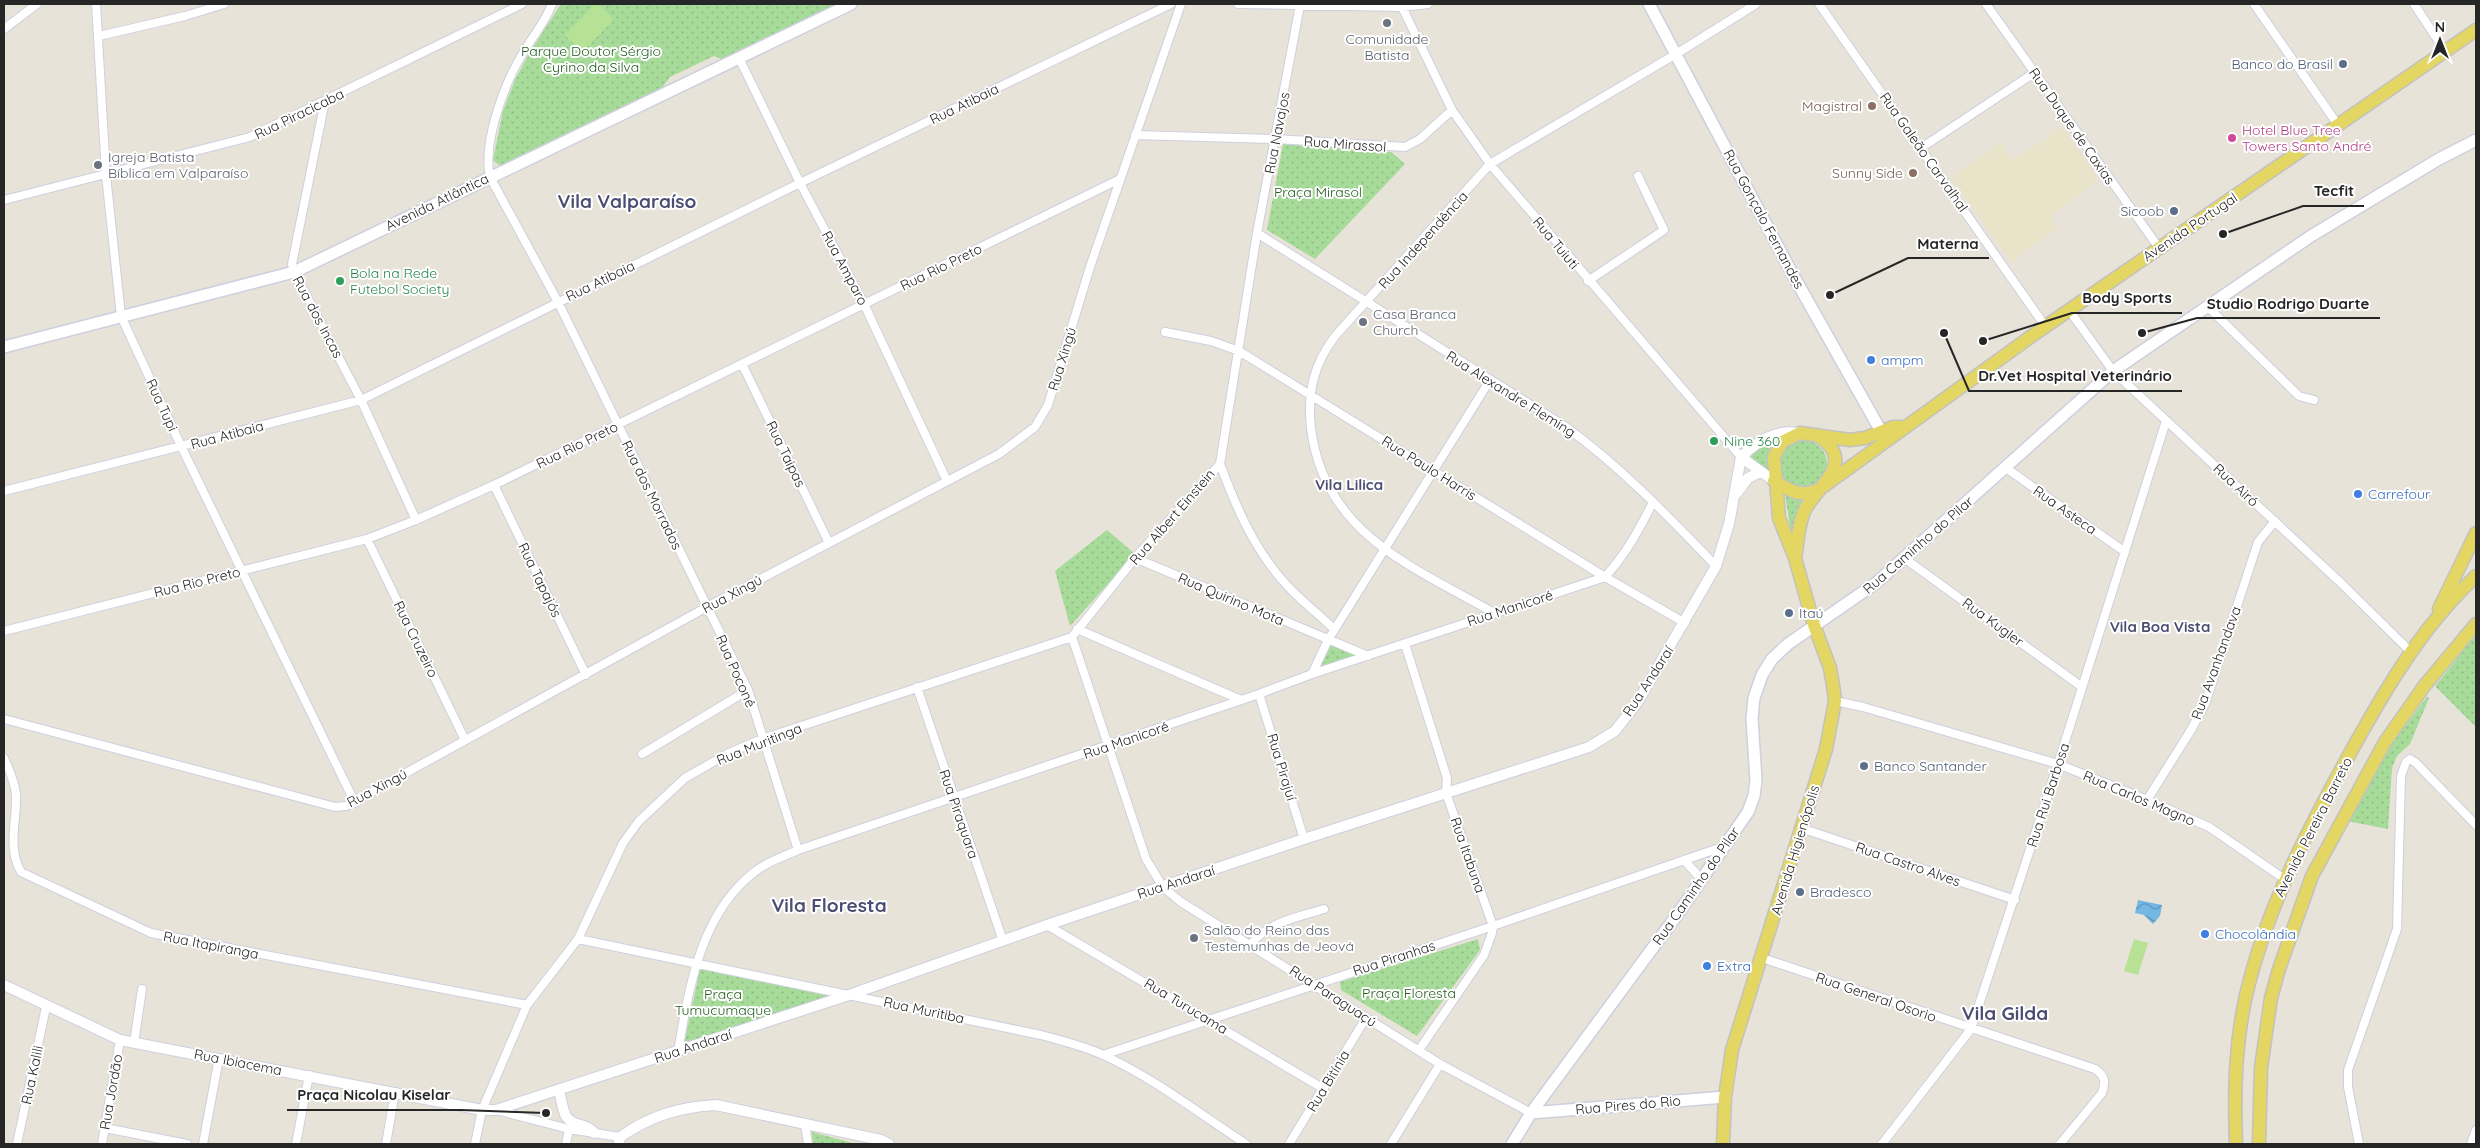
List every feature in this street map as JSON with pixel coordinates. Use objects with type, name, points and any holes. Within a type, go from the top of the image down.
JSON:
[{"type":"main road","name":"Avenida Atlântica","points":[[4,346],[294,272],[851,4]]},
{"type":"main road","name":"Rua Gonçalo Fernandes","points":[[1649,4],[1793,275],[1882,433]]},
{"type":"main road","name":"Avenida Portugal","points":[[1774,481],[1799,494],[1812,493],[1823,487],[2046,326],[2476,30]]},
{"type":"main road","name":"Rua Caminho do Pilar","points":[[1512,1144],[1531,1113],[1727,846],[1748,812],[1754,796],[1755,755],[1752,718],[1754,698],[1762,675],[1777,654],[1814,625],[1868,589],[2114,371],[2328,226],[2439,159],[2476,140]]},
{"type":"main road","name":"Avenida Portugal","points":[[1800,432],[1850,440],[1882,433],[1893,427],[1906,426]]},
{"type":"main road","points":[[1774,481],[1776,451],[1785,439],[1800,432]]},
{"type":"main road","points":[[1871,452],[1882,442],[1882,433]]},
{"type":"main road","points":[[1817,435],[1829,444],[1834,463],[1831,477],[1823,487]]},
{"type":"main road","name":"Avenida Higienópolis","points":[[1723,1144],[1725,1097],[1732,1050],[1826,749],[1835,702],[1830,668],[1814,625],[1795,558],[1779,518],[1774,481]]},
{"type":"main road","name":"Avenida Higienópolis","points":[[1795,558],[1803,514],[1823,487]]},
{"type":"main road","points":[[2433,620],[2476,533]]},
{"type":"main road","name":"Avenida Pereira Barreto","points":[[2236,1144],[2236,1055],[2240,1026],[2256,959],[2274,905],[2302,844],[2341,770],[2411,652],[2433,620],[2476,576]]},
{"type":"main road","name":"Avenida Pereira Barreto","points":[[2260,1144],[2261,1068],[2271,998],[2312,876],[2385,742],[2425,685],[2476,624]]},
{"type":"main road","name":"Rua Pires do Rio","points":[[1531,1113],[1725,1097]]},
{"type":"street","points":[[4,29],[37,4]]},
{"type":"street","name":"Rua Tupi","points":[[96,4],[106,175],[121,316],[181,446],[355,803]]},
{"type":"street","points":[[99,36],[185,16],[224,4]]},
{"type":"street","name":"Rua Piracicaba","points":[[4,200],[250,137],[522,4]]},
{"type":"street","name":"Rua dos Morrados","points":[[552,4],[515,67],[498,108],[490,149],[490,177],[558,302],[707,608]]},
{"type":"street","name":"Rua Atibaia","points":[[4,491],[361,400],[800,183],[1171,4]]},
{"type":"street","name":"Rua Xingú","points":[[4,719],[335,807],[346,806],[355,803],[465,740],[707,608],[999,454],[1026,435],[1041,418],[1054,389],[1090,266],[1181,4]]},
{"type":"street","points":[[1238,4],[1402,7],[1428,4]]},
{"type":"street","name":"Rua Independência","points":[[1494,613],[1383,549],[1353,523],[1325,481],[1315,449],[1310,414],[1310,393],[1318,365],[1327,346],[1367,304],[1490,164],[1676,54],[1756,4]]},
{"type":"street","name":"Rua Galeão Carvalhal","points":[[1819,4],[2046,326]]},
{"type":"street","name":"Rua Duque de Caxias","points":[[1986,4],[2159,248]]},
{"type":"street","points":[[2254,4],[2338,125]]},
{"type":"street","points":[[2414,4],[2445,52]]},
{"type":"street","name":"Rua Navajos","points":[[1239,351],[1257,233],[1300,5]]},
{"type":"street","name":"Rua Tuiuti","points":[[1402,7],[1452,110],[1490,164],[1588,281],[1741,457]]},
{"type":"street","name":"Rua Amparo","points":[[739,58],[800,183],[864,304],[947,481]]},
{"type":"street","points":[[1921,148],[2034,73]]},
{"type":"street","name":"Rua dos Incas","points":[[325,101],[293,257],[294,272],[361,400],[416,520]]},
{"type":"street","name":"Rua Mirassol","points":[[1136,135],[1276,139],[1405,147],[1420,139],[1452,110]]},
{"type":"street","points":[[1588,281],[1664,230],[1638,176]]},
{"type":"street","name":"Rua Rio Preto","points":[[4,631],[367,539],[416,520],[494,485],[1120,179]]},
{"type":"street","name":"Rua Alexandre Fleming","points":[[1257,233],[1367,304],[1545,412],[1584,440],[1653,502],[1716,566]]},
{"type":"street","points":[[2208,306],[2299,396],[2314,400]]},
{"type":"street","name":"Rua Airó","points":[[2069,310],[2114,371],[2275,521],[2411,652]]},
{"type":"street","name":"Rua Paulo Harris","points":[[1165,332],[1211,341],[1239,351],[1310,393],[1605,577],[1684,623]]},
{"type":"street","name":"Rua Albert Einstein","points":[[1072,637],[1135,558],[1220,464],[1239,351]]},
{"type":"street","name":"Rua Taipas","points":[[742,364],[829,543]]},
{"type":"street","points":[[1312,674],[1334,629],[1490,380]]},
{"type":"street","name":"Rua Rui Barbosa","points":[[1882,1144],[1972,1029],[2015,900],[2166,421]]},
{"type":"street","name":"Avenida Portugal","points":[[1774,481],[1741,457],[1755,445],[1770,436],[1780,432],[1800,432]]},
{"type":"street","name":"Rua Andaraí","points":[[482,1110],[496,1110],[678,1052],[849,995],[1047,924],[1589,747],[1615,730],[1637,703],[1716,566],[1729,524],[1741,457]]},
{"type":"street","points":[[1220,464],[1235,506],[1274,571],[1334,629]]},
{"type":"street","name":"Rua Asteca","points":[[2006,468],[2125,552]]},
{"type":"street","name":"Rua Andaraí","points":[[1735,496],[1742,484],[1760,472]]},
{"type":"street","name":"Rua Tapajós","points":[[494,485],[586,674]]},
{"type":"street","points":[[1605,577],[1634,541],[1653,502]]},
{"type":"street","name":"Rua Avanhandava","points":[[2147,800],[2205,704],[2258,542],[2275,521]]},
{"type":"street","name":"Rua Cruzeiro","points":[[367,539],[465,740]]},
{"type":"street","name":"Rua Quirino Mota","points":[[1135,558],[1368,656]]},
{"type":"street","name":"Rua Kugler","points":[[1904,558],[2082,687]]},
{"type":"street","name":"Rua Manicoré","points":[[678,1052],[697,964],[711,926],[743,881],[759,868],[798,850],[1110,746],[1312,674],[1605,577]]},
{"type":"street","name":"Rua Poconé","points":[[707,608],[748,690],[798,850]]},
{"type":"street","points":[[1077,630],[1241,700]]},
{"type":"street","name":"Rua Muritinga","points":[[475,1144],[482,1110],[527,1005],[578,939],[623,843],[639,821],[685,778],[729,753],[762,739],[1072,637]]},
{"type":"street","name":"Rua Paraguaçú","points":[[1072,637],[1110,746],[1146,859],[1162,887],[1181,902],[1315,984],[1440,1064],[1531,1113]]},
{"type":"street","name":"Rua Itabuna","points":[[1405,644],[1447,778],[1446,793],[1493,926]]},
{"type":"street","name":"Rua Piraquara","points":[[917,688],[1003,941]]},
{"type":"street","points":[[642,754],[748,690]]},
{"type":"street","name":"Rua Pirajuí","points":[[1259,694],[1304,839]]},
{"type":"street","name":"Rua Carlos Magno","points":[[1835,702],[1863,707],[2058,764],[2209,827],[2286,880]]},
{"type":"street","name":"Rua Itapiranga","points":[[4,758],[13,778],[16,794],[13,849],[15,862],[21,872],[94,907],[151,933],[527,1005]]},
{"type":"street","points":[[2359,1144],[2348,1087],[2348,1070],[2397,929],[2400,776],[2402,769],[2410,759],[2422,768],[2476,825]]},
{"type":"street","name":"Rua Castro Alves","points":[[1801,828],[2015,900]]},
{"type":"street","name":"Rua Piranhas","points":[[1103,1055],[1493,926],[1727,846]]},
{"type":"street","points":[[1684,860],[1702,880]]},
{"type":"street","points":[[1251,944],[1258,935],[1269,927],[1324,908]]},
{"type":"street","name":"Rua Turucama","points":[[1047,924],[1324,1089]]},
{"type":"street","points":[[1419,1050],[1484,955],[1493,926]]},
{"type":"street","name":"Rua Muritiba","points":[[578,939],[1041,1035],[1103,1055],[1145,1079],[1246,1144]]},
{"type":"street","name":"Rua General Osorio","points":[[1762,958],[2095,1069],[2103,1075],[2105,1084],[2102,1093],[2060,1144]]},
{"type":"street","name":"Rua Ibiacema","points":[[4,985],[120,1040],[309,1075],[482,1110]]},
{"type":"street","name":"Rua Jordão","points":[[134,1043],[142,988]]},
{"type":"street","name":"Rua Kalili","points":[[17,1144],[46,1006]]},
{"type":"street","name":"Rua Bitínia","points":[[1290,1144],[1366,1018]]},
{"type":"street","name":"Rua Jordão","points":[[102,1144],[120,1040]]},
{"type":"street","points":[[203,1144],[218,1058]]},
{"type":"street","points":[[1391,1144],[1440,1064]]},
{"type":"street","points":[[296,1144],[309,1075]]},
{"type":"street","points":[[560,1090],[568,1120],[591,1128],[594,1133]]},
{"type":"street","points":[[386,1144],[395,1092]]},
{"type":"street","points":[[496,1110],[569,1129],[594,1133],[619,1141],[641,1123],[671,1111],[691,1107],[716,1106],[881,1140],[890,1144]]},
{"type":"street","points":[[806,1124],[808,1144]]},
{"type":"street","points":[[105,1128],[188,1144]]},
{"type":"street","points":[[566,1144],[569,1129]]},
{"type":"street","points":[[2471,1144],[2476,1130]]},
{"type":"shaded area","points":[[2062,127],[2098,180],[2051,216],[2059,228],[2011,262],[1951,177],[2001,143],[2013,160]]},
{"type":"green space","name":"Parque Doutor Sérgio Cyrino da Silva","points":[[561,4],[837,4],[722,59],[714,56],[670,77],[662,88],[500,166],[493,160],[503,111],[515,80],[530,52]]},
{"type":"green space","points":[[595,4],[598,4],[614,20],[582,52],[565,35]]},
{"type":"green space","name":"Praça Mirasol","points":[[1283,144],[1391,152],[1405,164],[1315,259],[1267,230]]},
{"type":"green space","points":[[1798,440],[1808,440],[1820,447],[1827,459],[1827,469],[1820,481],[1808,488],[1798,488],[1790,484],[1783,477],[1779,469],[1779,459],[1783,451],[1790,444]]},
{"type":"green space","points":[[1766,443],[1772,445],[1768,471],[1750,457]]},
{"type":"green space","points":[[1785,495],[1792,498],[1803,498],[1798,508],[1792,538]]},
{"type":"green space","points":[[1107,530],[1135,554],[1070,626],[1055,571]]},
{"type":"green space","points":[[2476,635],[2476,727],[2435,686]]},
{"type":"green space","points":[[1329,643],[1359,655],[1317,671]]},
{"type":"green space","points":[[2427,697],[2429,698],[2410,744],[2397,756],[2392,768],[2388,829],[2347,821],[2389,747]]},
{"type":"green space","name":"Praça Floresta","points":[[1478,939],[1480,950],[1417,1036],[1341,990],[1340,982]]},
{"type":"green space","points":[[2134,939],[2148,943],[2138,975],[2124,971]]},
{"type":"green space","name":"Praça Tumucumaque","points":[[700,969],[837,997],[684,1044]]},
{"type":"green space","points":[[812,1132],[856,1144],[813,1144]]},
{"type":"water","points":[[2138,900],[2162,905],[2160,916],[2153,924],[2144,915],[2135,913]]},
{"type":"place","name":"Comunidade Batista","points":[[1387,23]]},
{"type":"place","name":"Banco do Brasil","points":[[2343,64]]},
{"type":"place","name":"Magistral","points":[[1872,106]]},
{"type":"place","name":"Hotel Blue Tree Towers Santo André","points":[[2232,138]]},
{"type":"place","name":"Igreja Batista Bíblica em Valparaíso","points":[[98,165]]},
{"type":"place","name":"Sunny Side","points":[[1913,173]]},
{"type":"place","name":"Sicoob","points":[[2174,211]]},
{"type":"place","name":"Tecfit","points":[[2223,234]]},
{"type":"place","name":"Bola na Rede Futebol Society","points":[[340,281]]},
{"type":"place","name":"Materna","points":[[1830,295]]},
{"type":"place","name":"Casa Branca Church","points":[[1363,322]]},
{"type":"place","name":"Dr.Vet Hospital Veterinário","points":[[1944,333]]},
{"type":"place","name":"Studio Rodrigo Duarte","points":[[2142,333]]},
{"type":"place","name":"Body Sports","points":[[1983,341]]},
{"type":"place","name":"ampm","points":[[1871,360]]},
{"type":"place","name":"Nine 360","points":[[1714,441]]},
{"type":"place","name":"Carrefour","points":[[2358,494]]},
{"type":"place","name":"Itaú","points":[[1789,613]]},
{"type":"place","name":"Banco Santander","points":[[1864,766]]},
{"type":"place","name":"Bradesco","points":[[1800,892]]},
{"type":"place","name":"Chocolândia","points":[[2205,934]]},
{"type":"place","name":"Salão do Reino das Testemunhas de Jeová","points":[[1194,938]]},
{"type":"place","name":"Extra","points":[[1707,966]]},
{"type":"place","name":"Praça Nicolau Kiselar","points":[[546,1113]]},
{"type":"district","name":"Vila Valparaíso","points":[[627,201]]},
{"type":"district","name":"Vila Lilica","points":[[1349,484]]},
{"type":"district","name":"Vila Boa Vista","points":[[2160,626]]},
{"type":"district","name":"Vila Floresta","points":[[829,905]]},
{"type":"district","name":"Vila Gilda","points":[[2005,1013]]}]
